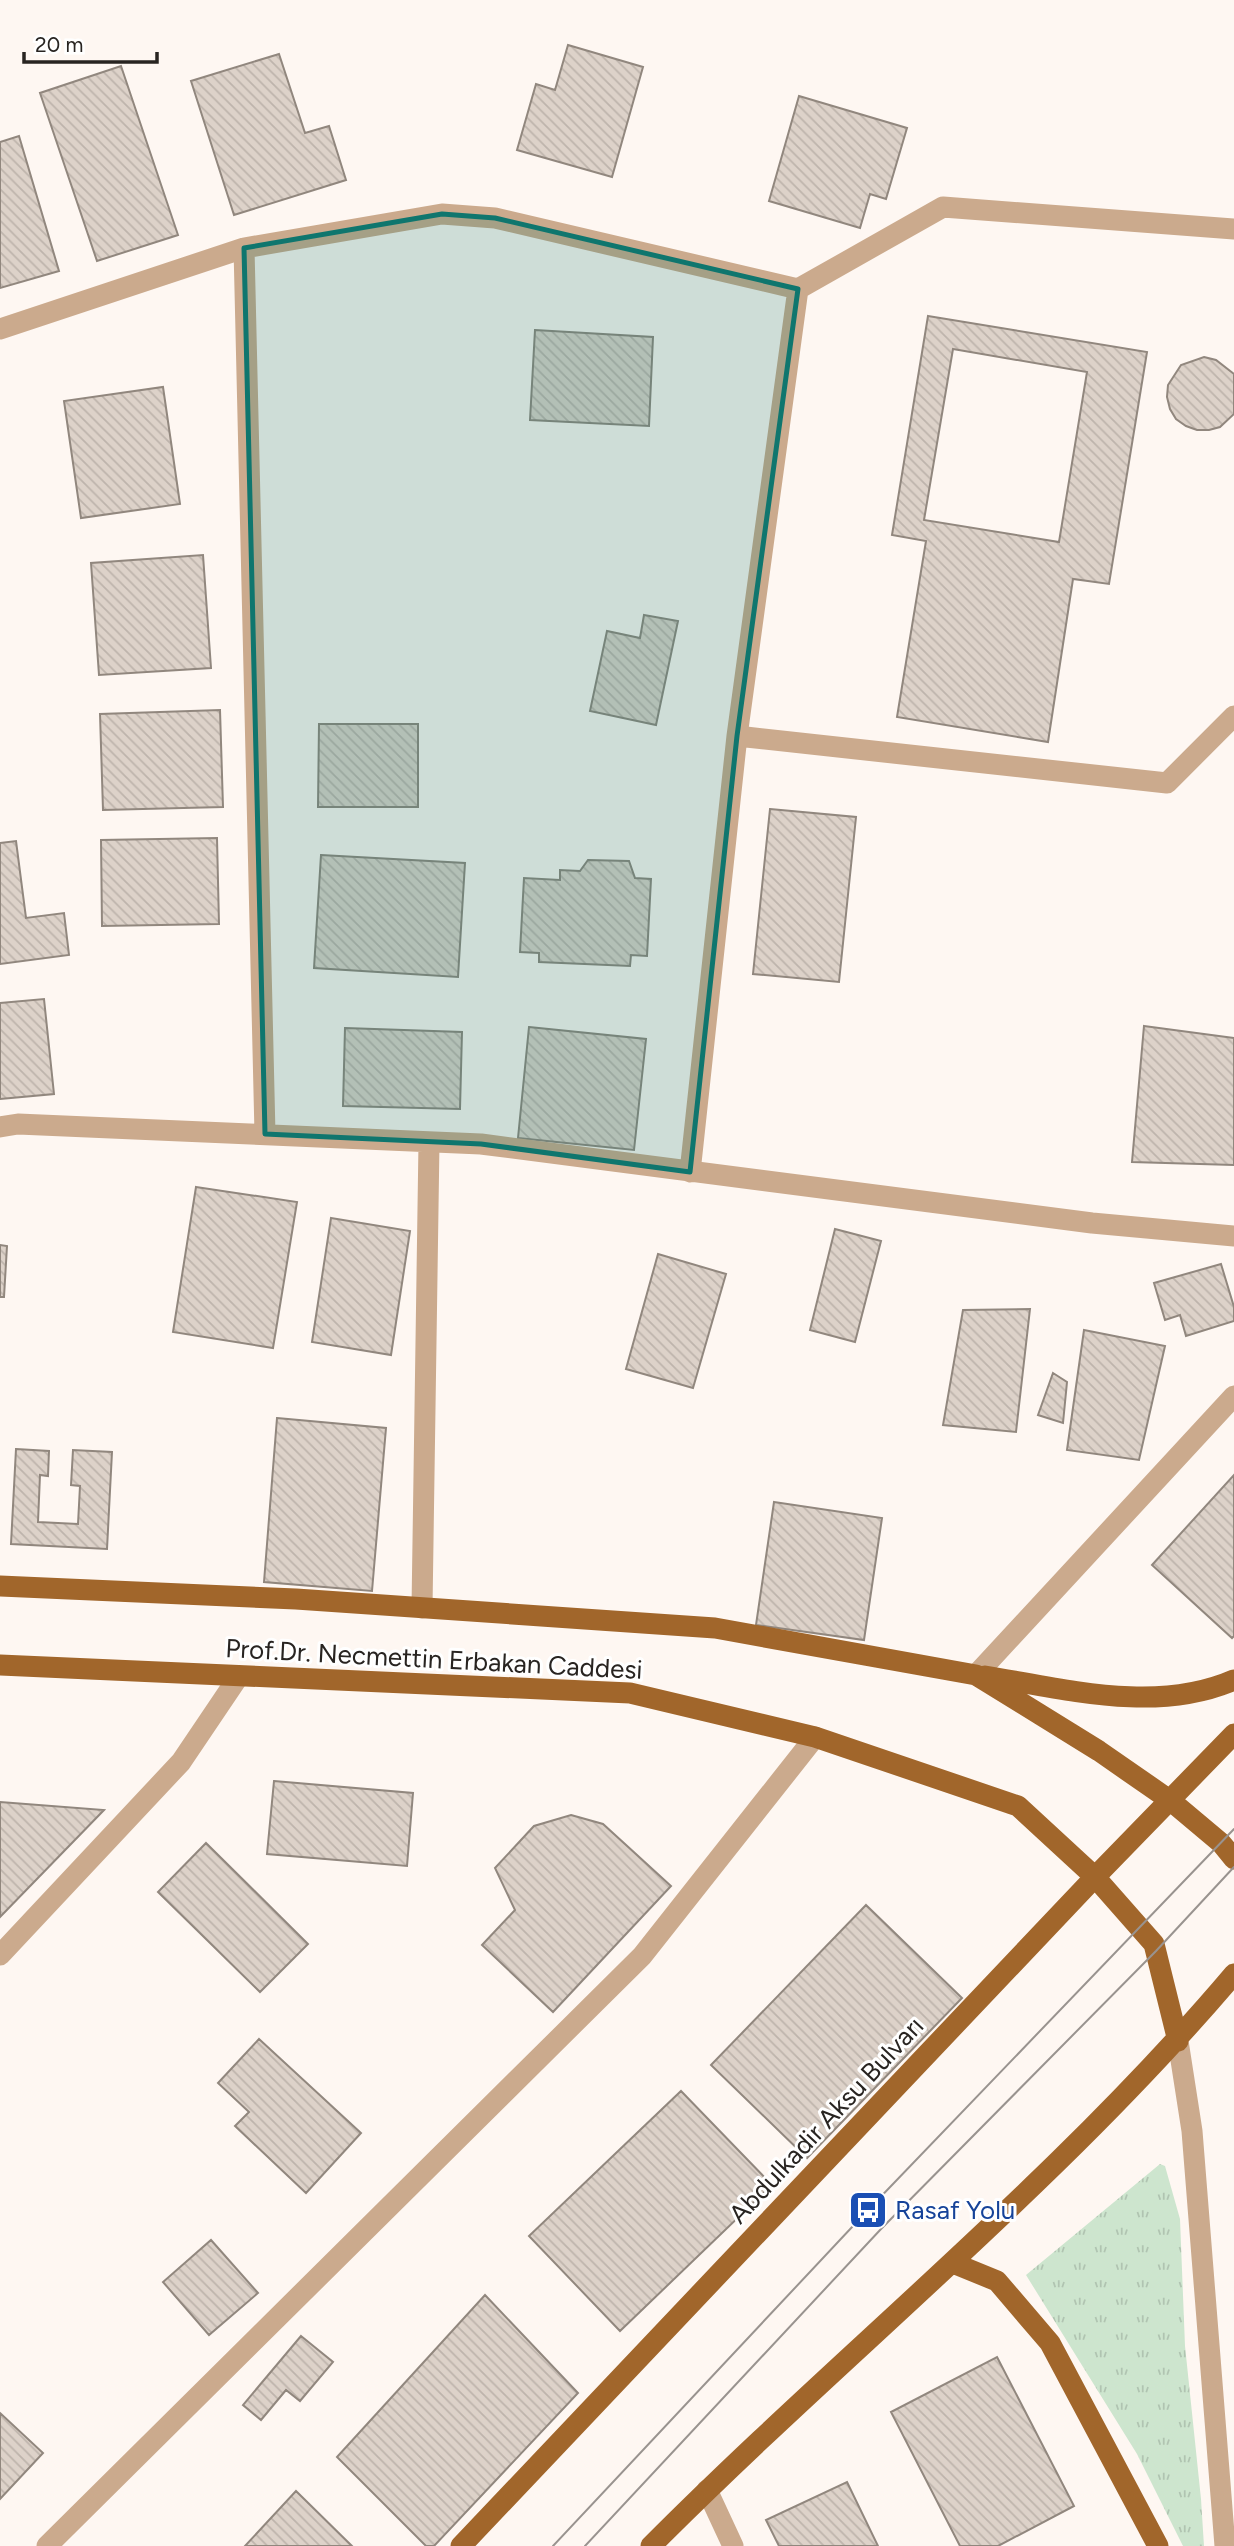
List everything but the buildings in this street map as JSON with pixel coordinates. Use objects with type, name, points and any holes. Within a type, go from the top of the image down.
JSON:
[{"type":"main road","name":"Prof.Dr. Necmettin Erbakan Caddesi","points":[[0,1586],[283,1599],[715,1628],[976,1675],[1099,1751],[1171,1801],[1221,1843],[1234,1858]]},
{"type":"main road","name":"Prof.Dr. Necmettin Erbakan Caddesi","points":[[0,1665],[630,1693],[815,1737],[1018,1806],[1095,1877],[1154,1944],[1178,2041]]},
{"type":"main road","points":[[976,1675],[1148,1699],[1210,1690],[1234,1680]]},
{"type":"main road","name":"Abdulkadir Aksu Bulvarı","points":[[461,2546],[1234,1734]]},
{"type":"main road","points":[[651,2546],[707,2490],[953,2263],[1178,2041],[1234,1974]]},
{"type":"main road","points":[[953,2263],[997,2281],[1050,2343],[1158,2546]]},
{"type":"street","points":[[0,328],[244,248],[442,214],[495,218],[798,289],[943,207],[1234,229]]},
{"type":"street","points":[[244,248],[265,1134]]},
{"type":"street","points":[[691,1172],[737,736],[798,289]]},
{"type":"street","points":[[737,736],[1167,783],[1234,716]]},
{"type":"street","points":[[0,1127],[18,1124],[481,1144],[1092,1223],[1234,1236]]},
{"type":"street","points":[[422,1608],[429,1142]]},
{"type":"street","points":[[976,1675],[1234,1396]]},
{"type":"street","points":[[0,1955],[181,1762],[239,1676]]},
{"type":"street","points":[[47,2546],[642,1956],[815,1737]]},
{"type":"street","points":[[1178,2041],[1192,2131],[1225,2546]]},
{"type":"street","points":[[707,2490],[733,2546]]},
{"type":"highlighted area","points":[[442,214],[495,218],[798,289],[737,736],[690,1172],[481,1144],[265,1134],[244,248]]},
{"type":"green space","points":[[1160,2164],[1165,2166],[1180,2219],[1185,2346],[1204,2546],[1183,2546],[1137,2454],[1026,2275]]},
{"type":"tram line","points":[[553,2546],[868,2210],[1234,1829]]},
{"type":"tram line","points":[[585,2546],[881,2229],[1156,1951],[1234,1867]]},
{"type":"place","name":"Rasaf Yolu","points":[[868,2210]]}]
